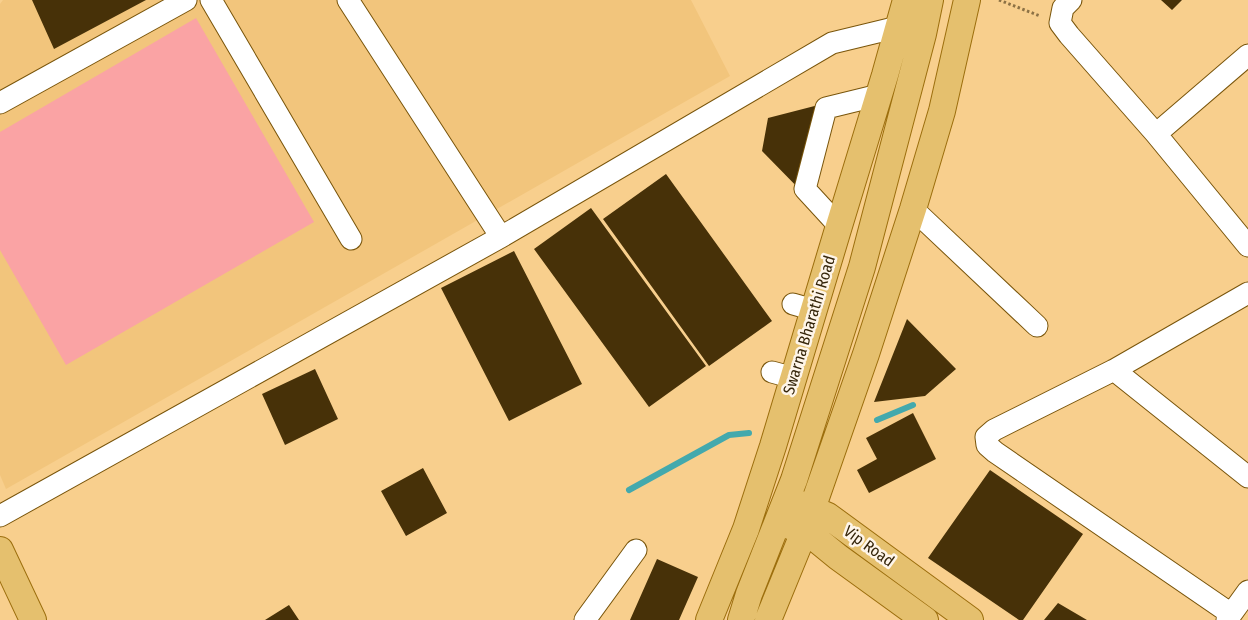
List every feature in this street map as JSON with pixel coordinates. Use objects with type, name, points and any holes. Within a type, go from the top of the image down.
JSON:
[{"type":"main road","name":"Swarna Bharathi Road","points":[[709,620],[757,497],[783,375],[803,307],[839,226],[906,0]]},
{"type":"main road","points":[[741,620],[749,594],[794,480],[862,267],[930,0]]},
{"type":"main road","points":[[768,620],[808,521],[866,354],[913,209],[942,111],[967,0]]},
{"type":"main road","points":[[898,27],[958,44]]},
{"type":"main road","name":"Vip Road","points":[[757,497],[808,521],[828,516],[970,620]]},
{"type":"main road","name":"Vip Road","points":[[808,521],[816,539],[925,620]]},
{"type":"main road","points":[[0,550],[33,620]]},
{"type":"street","points":[[0,103],[186,0]]},
{"type":"street","points":[[211,0],[351,240]]},
{"type":"street","points":[[348,0],[501,237]]},
{"type":"street","points":[[1071,0],[1063,8],[1060,23],[1069,36],[1156,134],[1248,246]]},
{"type":"street","points":[[0,516],[501,237],[832,43],[898,27]]},
{"type":"street","points":[[1156,134],[1248,54]]},
{"type":"street","points":[[839,226],[805,189],[826,108],[879,95]]},
{"type":"street","points":[[913,209],[1037,326]]},
{"type":"street","points":[[1248,293],[1114,370],[994,430],[986,436],[986,445],[994,452],[1229,617],[1248,591]]},
{"type":"street","points":[[1114,370],[1248,478]]},
{"type":"street","points":[[585,620],[636,550]]},
{"type":"path","points":[[999,0],[1060,23]]},
{"type":"shaded area","points":[[3,0],[691,0],[730,76],[6,489],[0,475],[0,4]]},
{"type":"shaded area","points":[[196,18],[314,222],[66,365],[0,250],[0,132]]},
{"type":"building","points":[[32,0],[146,0],[54,49]]},
{"type":"building","points":[[1161,0],[1182,0],[1172,10]]},
{"type":"building","points":[[834,101],[809,199],[762,151],[768,118]]},
{"type":"building","points":[[666,174],[772,321],[709,366],[603,219]]},
{"type":"building","points":[[591,208],[706,366],[649,407],[534,249]]},
{"type":"building","points":[[514,251],[582,384],[509,421],[441,288]]},
{"type":"building","points":[[907,319],[956,369],[925,396],[874,402]]},
{"type":"building","points":[[315,369],[338,419],[285,445],[262,394]]},
{"type":"building","points":[[913,413],[936,459],[869,493],[857,470],[877,459],[866,438]]},
{"type":"building","points":[[423,468],[447,513],[406,536],[381,491]]},
{"type":"building","points":[[990,470],[1083,534],[1023,620],[1019,620],[928,558]]},
{"type":"building","points":[[657,559],[698,577],[679,620],[630,620]]},
{"type":"building","points":[[1058,603],[1087,620],[1044,620]]},
{"type":"building","points":[[289,605],[299,620],[265,620]]},
{"type":"waterway","points":[[877,420],[913,405]]},
{"type":"waterway","points":[[629,490],[729,435],[749,433]]}]
